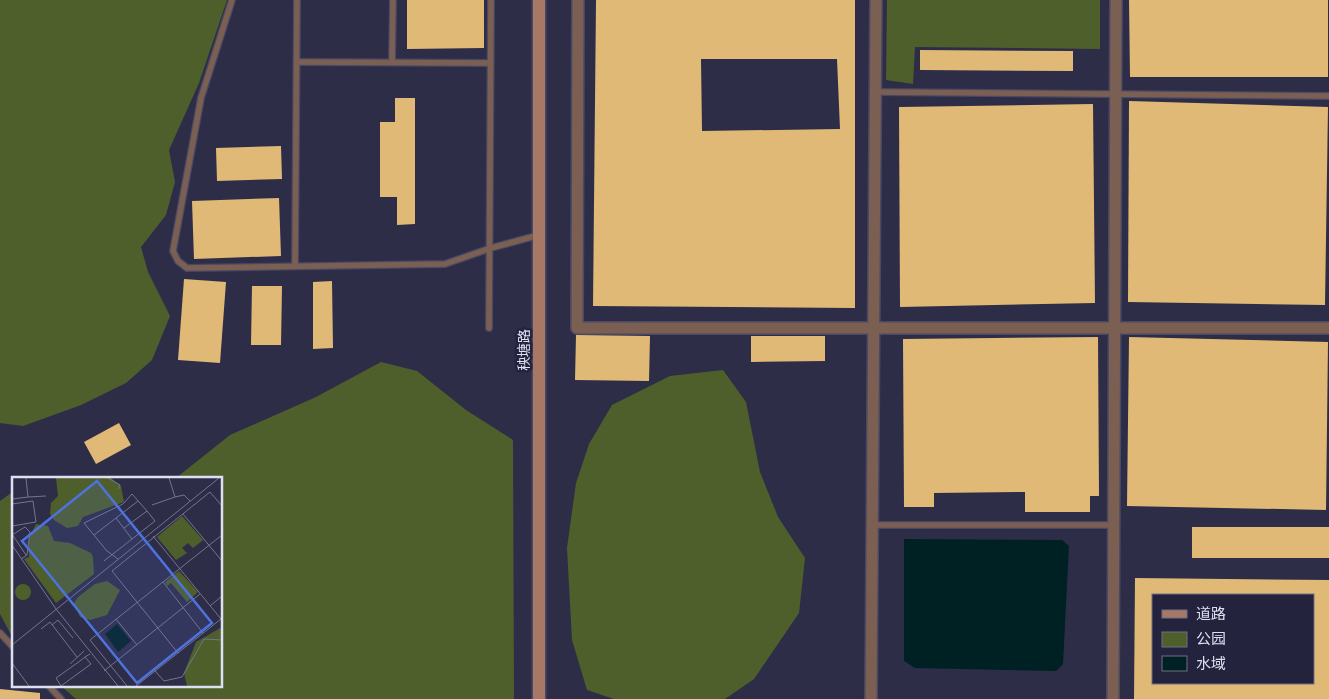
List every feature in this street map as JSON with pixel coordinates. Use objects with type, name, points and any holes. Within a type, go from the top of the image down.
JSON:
[{"type":"main road","name":"秧塘路","points":[[539,0],[539,699]]},
{"type":"street","points":[[578,0],[577,328],[1329,328]]},
{"type":"street","points":[[871,699],[876,0]]},
{"type":"street","points":[[1113,699],[1116,0]]},
{"type":"lane","points":[[232,0],[201,98],[173,250],[178,261],[187,268],[445,264],[489,248],[538,235]]},
{"type":"lane","points":[[295,266],[297,0]]},
{"type":"lane","points":[[392,62],[393,0]]},
{"type":"lane","points":[[488,328],[491,0]]},
{"type":"lane","points":[[297,62],[490,63]]},
{"type":"lane","points":[[876,92],[1329,96]]},
{"type":"lane","points":[[872,525],[1114,525]]},
{"type":"lane","points":[[0,634],[12,646]]},
{"type":"lane","points":[[49,686],[61,699]]},
{"type":"green space","points":[[0,0],[227,0],[199,83],[169,150],[175,182],[166,215],[141,247],[148,272],[170,316],[152,360],[126,383],[81,405],[23,426],[0,423]]},
{"type":"green space","points":[[887,0],[1100,0],[1100,49],[915,47],[913,84],[886,80]]},
{"type":"green space","points":[[381,362],[417,371],[466,410],[513,440],[514,699],[76,699],[61,686],[222,686],[222,477],[177,477],[230,435],[316,397]]},
{"type":"green space","points":[[723,370],[746,402],[760,472],[778,517],[805,558],[799,613],[754,679],[725,699],[614,699],[587,690],[572,640],[567,548],[576,483],[589,444],[612,405],[670,376]]},
{"type":"green space","points":[[12,492],[12,636],[0,614],[0,501]]},
{"type":"water","points":[[904,539],[1062,540],[1069,546],[1063,664],[1056,671],[915,668],[904,661]]},
{"type":"building","points":[[407,0],[484,0],[484,48],[407,49]]},
{"type":"building","points":[[596,0],[855,0],[855,308],[593,306]],"holes":[[[701,59],[837,59],[840,129],[702,131]]]},
{"type":"building","points":[[1129,0],[1328,0],[1328,77],[1130,77]]},
{"type":"building","points":[[920,50],[1073,51],[1073,71],[920,70]]},
{"type":"building","points":[[395,98],[415,98],[415,224],[397,225],[397,197],[380,197],[380,122],[395,122]]},
{"type":"building","points":[[1129,101],[1328,107],[1325,305],[1128,302]]},
{"type":"building","points":[[1093,104],[1095,303],[900,307],[899,107]]},
{"type":"building","points":[[281,146],[282,179],[217,181],[216,148]]},
{"type":"building","points":[[279,198],[281,256],[194,259],[192,201]]},
{"type":"building","points":[[184,279],[226,282],[220,363],[178,360]]},
{"type":"building","points":[[332,281],[333,348],[313,349],[313,282]]},
{"type":"building","points":[[252,286],[282,286],[281,345],[251,345]]},
{"type":"building","points":[[576,335],[650,336],[649,381],[575,380]]},
{"type":"building","points":[[751,336],[825,336],[825,361],[751,362]]},
{"type":"building","points":[[1098,337],[1099,496],[1090,496],[1090,512],[1025,512],[1025,492],[934,493],[934,507],[904,507],[903,339]]},
{"type":"building","points":[[1129,337],[1328,342],[1326,510],[1127,506]]},
{"type":"building","points":[[119,423],[131,445],[96,464],[84,442]]},
{"type":"building","points":[[1192,527],[1329,527],[1329,558],[1192,558]]},
{"type":"building","points":[[1135,578],[1329,580],[1329,699],[1134,699]]},
{"type":"building","points":[[0,689],[40,693],[40,699],[0,699]]}]
